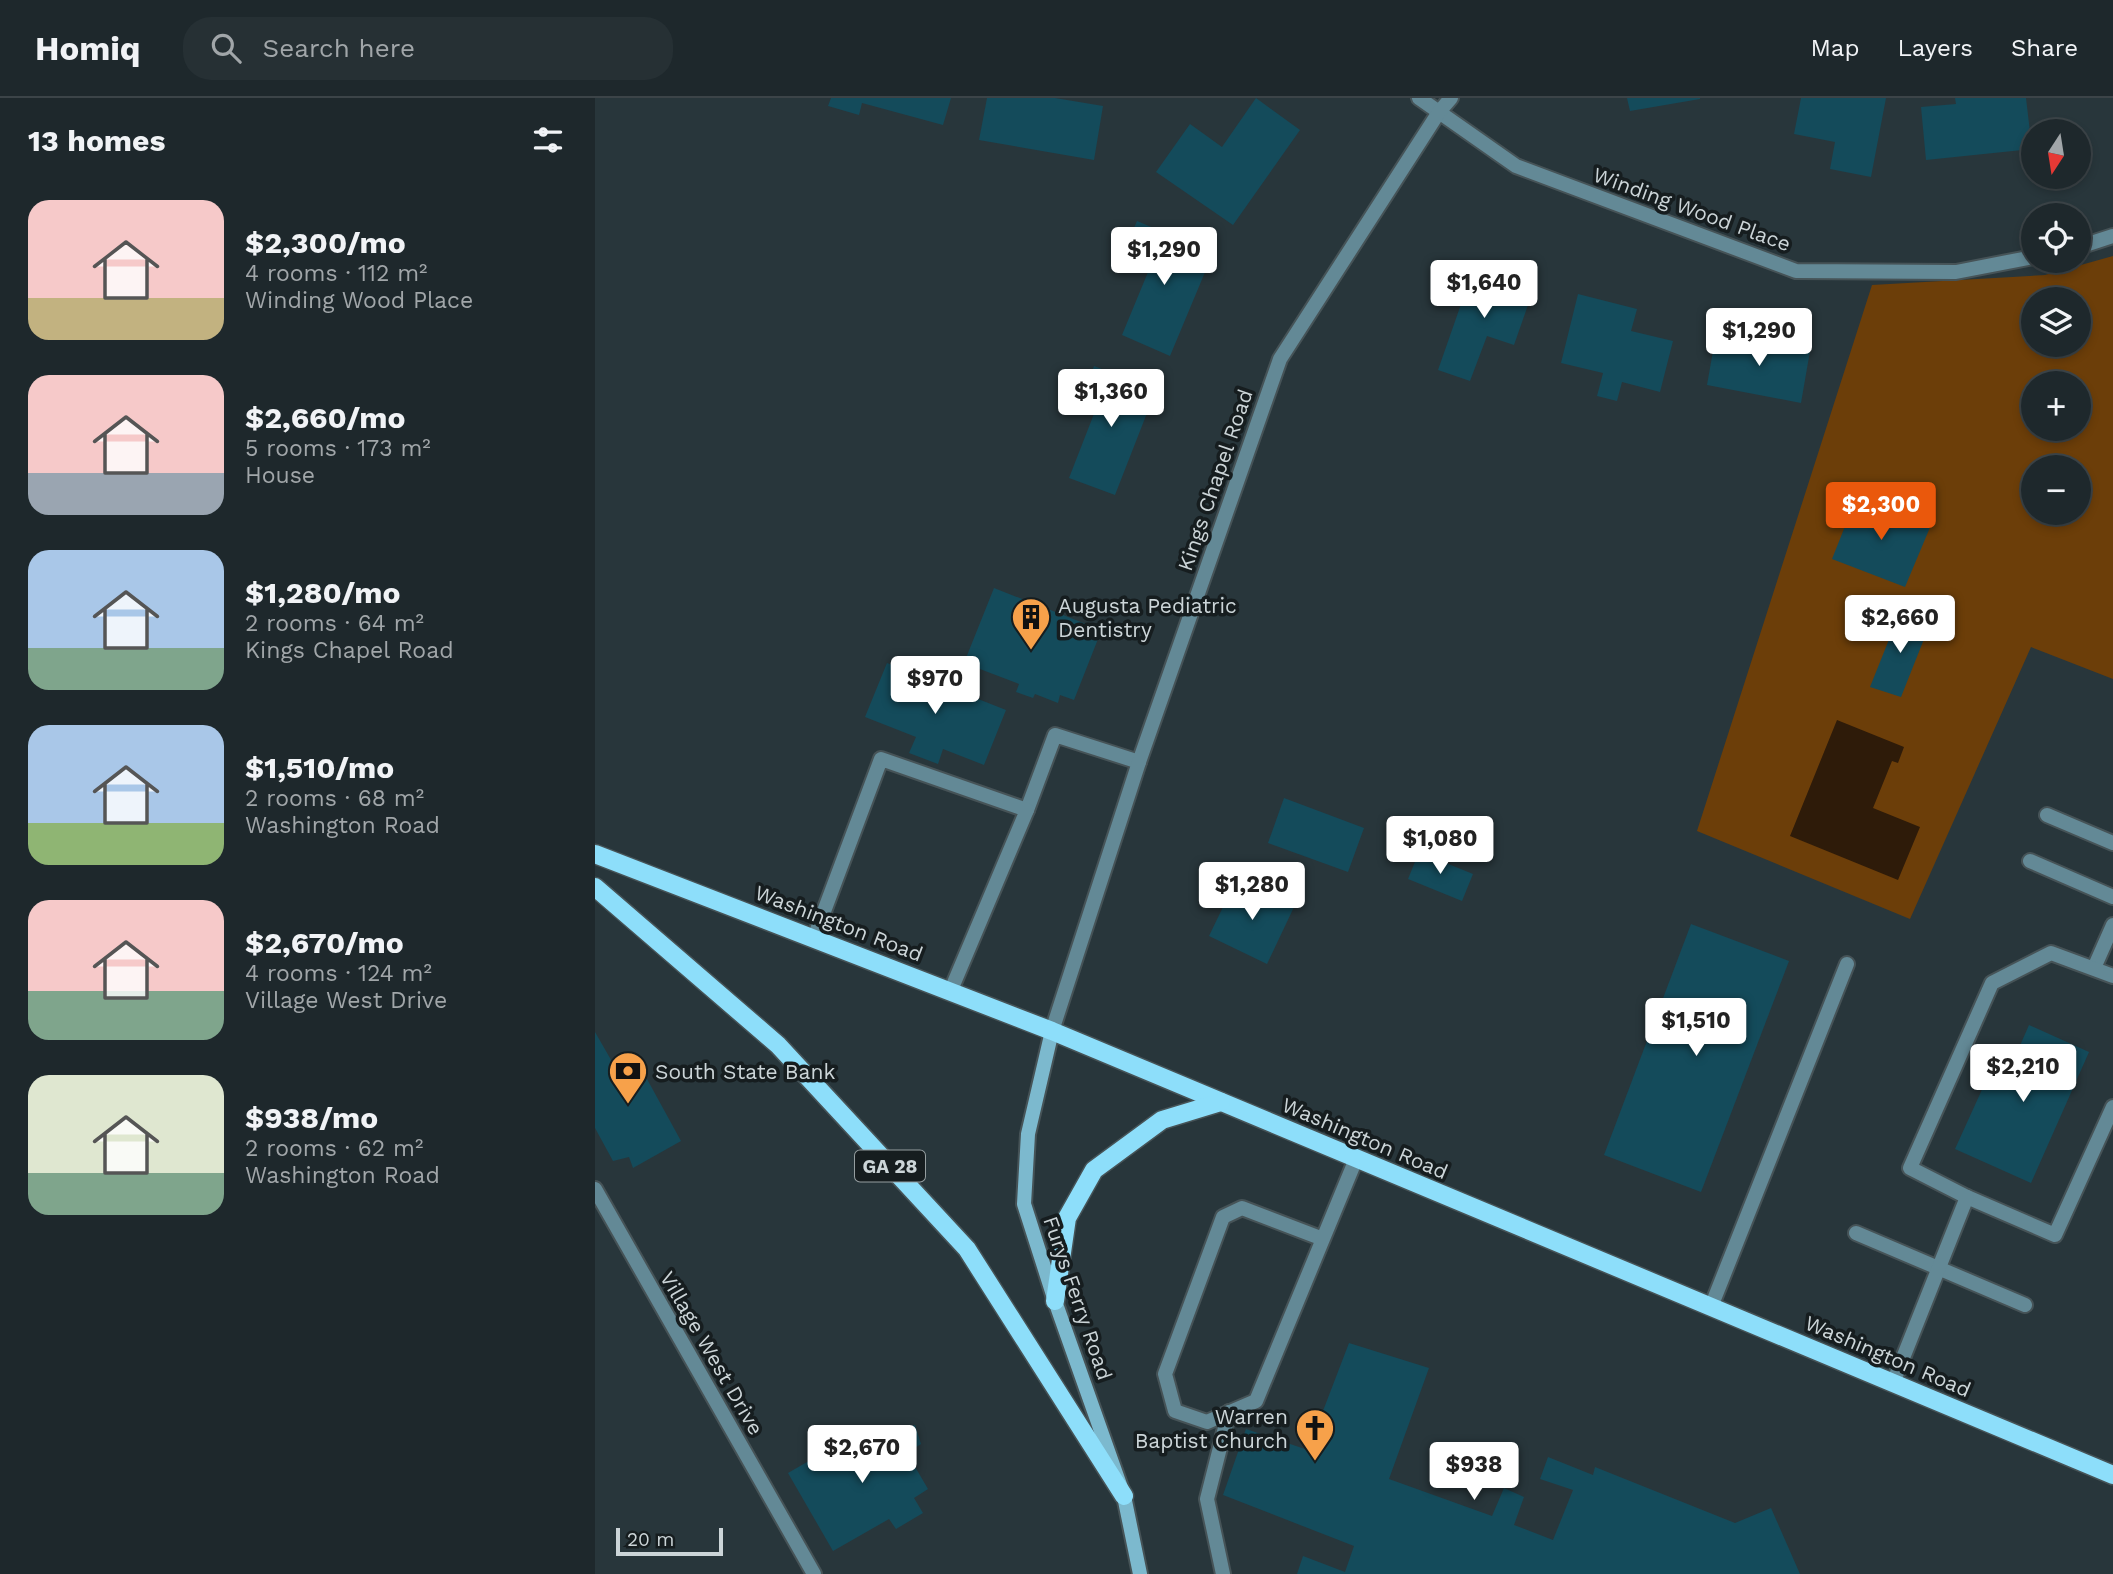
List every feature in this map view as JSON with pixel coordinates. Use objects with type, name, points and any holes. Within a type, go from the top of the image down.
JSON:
[{"type":"main road","name":"Washington Road","points":[[595,854],[1052,1031],[2113,1475]]},
{"type":"main road","name":"GA 28","points":[[595,887],[778,1045],[967,1249],[1124,1496]]},
{"type":"main road","name":"Furys Ferry Road","points":[[1052,1031],[1028,1134],[1024,1205],[1124,1496],[1140,1574]]},
{"type":"main road","points":[[1055,1301],[1067,1218],[1094,1170],[1162,1120],[1221,1102]]},
{"type":"street","name":"Winding Wood Place","points":[[1419,98],[1516,166],[1797,271],[1956,272],[2021,259]]},
{"type":"street","name":"Kings Chapel Road","points":[[1052,1031],[1139,762],[1280,359],[1439,112],[1451,98]]},
{"type":"street","points":[[2091,243],[2113,236]]},
{"type":"street","points":[[951,990],[1027,810],[1055,735],[1139,762]]},
{"type":"street","points":[[814,938],[881,759],[1027,810]]},
{"type":"street","points":[[2047,815],[2113,843]]},
{"type":"street","points":[[2030,861],[2113,897]]},
{"type":"street","points":[[2094,968],[2113,925]]},
{"type":"street","points":[[2113,976],[2051,953],[1992,984],[1910,1168],[1967,1197],[2056,1235],[2113,1107]]},
{"type":"street","points":[[1711,1307],[1847,964]]},
{"type":"street","points":[[1323,1239],[1242,1208],[1223,1217],[1165,1374],[1175,1411],[1207,1422],[1256,1401],[1323,1239],[1356,1159]]},
{"type":"street","name":"Village West Drive","points":[[595,1189],[814,1574]]},
{"type":"street","points":[[1893,1382],[1967,1197]]},
{"type":"street","points":[[1856,1233],[2025,1305]]},
{"type":"street","points":[[1223,1574],[1206,1499],[1229,1412]]},
{"type":"shaded area","points":[[2113,256],[2113,679],[2031,647],[1910,919],[1697,831],[1872,285],[2052,273],[2091,273],[2091,262]]},
{"type":"shaded area","points":[[1837,720],[1904,747],[1898,763],[1892,761],[1873,808],[1920,827],[1898,880],[1790,836]]},
{"type":"building","points":[[831,98],[951,98],[943,125],[862,103],[859,115],[828,106]]},
{"type":"building","points":[[987,98],[1055,98],[1103,106],[1094,160],[979,140]]},
{"type":"building","points":[[1256,98],[1300,130],[1233,225],[1156,172],[1190,124],[1222,147]]},
{"type":"building","points":[[1627,98],[1700,98],[1700,99],[1630,111]]},
{"type":"building","points":[[1801,98],[1886,98],[1871,177],[1830,169],[1835,142],[1794,134]]},
{"type":"building","points":[[1955,98],[2026,98],[2028,119],[2021,119],[2021,150],[1926,160],[1921,107],[1956,104]]},
{"type":"building","points":[[1137,221],[1213,253],[1170,356],[1122,335],[1153,260],[1125,249]]},
{"type":"building","points":[[1474,267],[1534,288],[1514,345],[1487,336],[1470,381],[1438,370]]},
{"type":"building","points":[[1578,294],[1637,309],[1631,331],[1673,341],[1660,392],[1622,382],[1617,401],[1597,396],[1603,373],[1561,363]]},
{"type":"building","points":[[1716,334],[1810,351],[1801,403],[1707,385]]},
{"type":"building","points":[[1094,366],[1156,390],[1115,495],[1069,478],[1099,401],[1083,395]]},
{"type":"building","points":[[1857,496],[1931,525],[1905,587],[1832,559]]},
{"type":"building","name":"Augusta Pediatric Dentistry","points":[[994,588],[1091,626],[1087,635],[1098,639],[1074,700],[1060,695],[1058,703],[1035,694],[1033,698],[1016,692],[1019,684],[964,663]]},
{"type":"building","points":[[1900,612],[1930,624],[1901,697],[1870,687]]},
{"type":"building","points":[[887,663],[1006,710],[984,765],[943,749],[938,764],[909,753],[916,737],[865,717]]},
{"type":"building","points":[[1284,798],[1364,828],[1348,872],[1268,843]]},
{"type":"building","points":[[1419,852],[1473,874],[1462,901],[1408,879]]},
{"type":"building","points":[[1236,880],[1294,907],[1267,964],[1209,936]]},
{"type":"building","points":[[1691,924],[1789,961],[1701,1192],[1604,1155]]},
{"type":"building","points":[[2029,1025],[2089,1052],[2031,1183],[1955,1149],[2000,1050],[2015,1057]]},
{"type":"building","name":"South State Bank","points":[[595,1032],[614,1065],[625,1067],[638,1083],[647,1079],[681,1141],[633,1168],[629,1157],[613,1161],[595,1128]]},
{"type":"building","name":"Warren Baptist Church","points":[[1349,1343],[1429,1368],[1389,1479],[1492,1516],[1504,1488],[1524,1497],[1514,1525],[1553,1540],[1573,1490],[1540,1479],[1548,1457],[1593,1475],[1595,1467],[1735,1523],[1771,1508],[1800,1574],[1297,1574],[1303,1556],[1345,1572],[1354,1546],[1223,1495],[1246,1429],[1308,1450]]},
{"type":"building","points":[[915,1425],[921,1444],[907,1453],[928,1489],[914,1498],[923,1513],[896,1529],[889,1519],[833,1551],[788,1473],[852,1436],[854,1443]]},
{"type":"place","name":"Augusta Pediatric Dentistry","points":[[1031,651]]},
{"type":"place","name":"South State Bank","points":[[628,1105]]},
{"type":"place","name":"Warren Baptist Church","points":[[1315,1462]]}]
